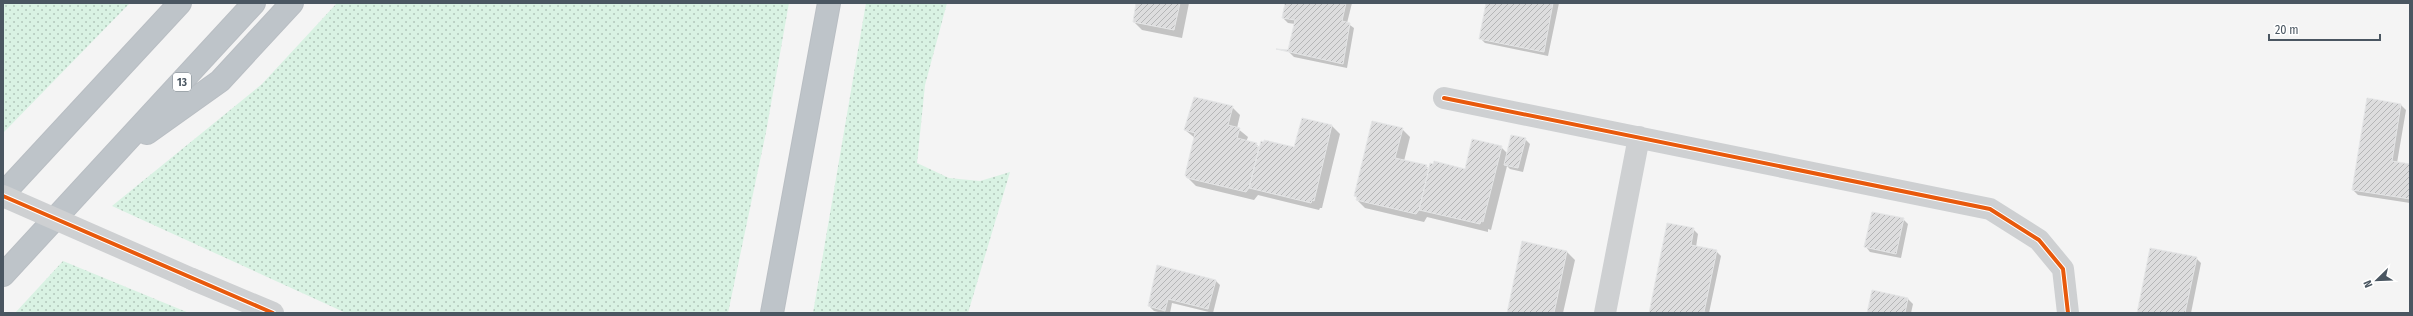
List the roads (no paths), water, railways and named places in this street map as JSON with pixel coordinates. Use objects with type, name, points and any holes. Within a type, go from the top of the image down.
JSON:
[{"type":"highway","points":[[3,195],[180,3]]},
{"type":"highway","name":"13","points":[[3,275],[254,3]]},
{"type":"highway","points":[[109,160],[220,80],[292,3]]},
{"type":"highway","points":[[772,313],[829,3]]},
{"type":"street","points":[[1444,98],[1990,208],[2039,240],[2063,270],[2068,313]]},
{"type":"street","points":[[1605,313],[1639,137]]},
{"type":"street","points":[[3,195],[273,313]]}]
